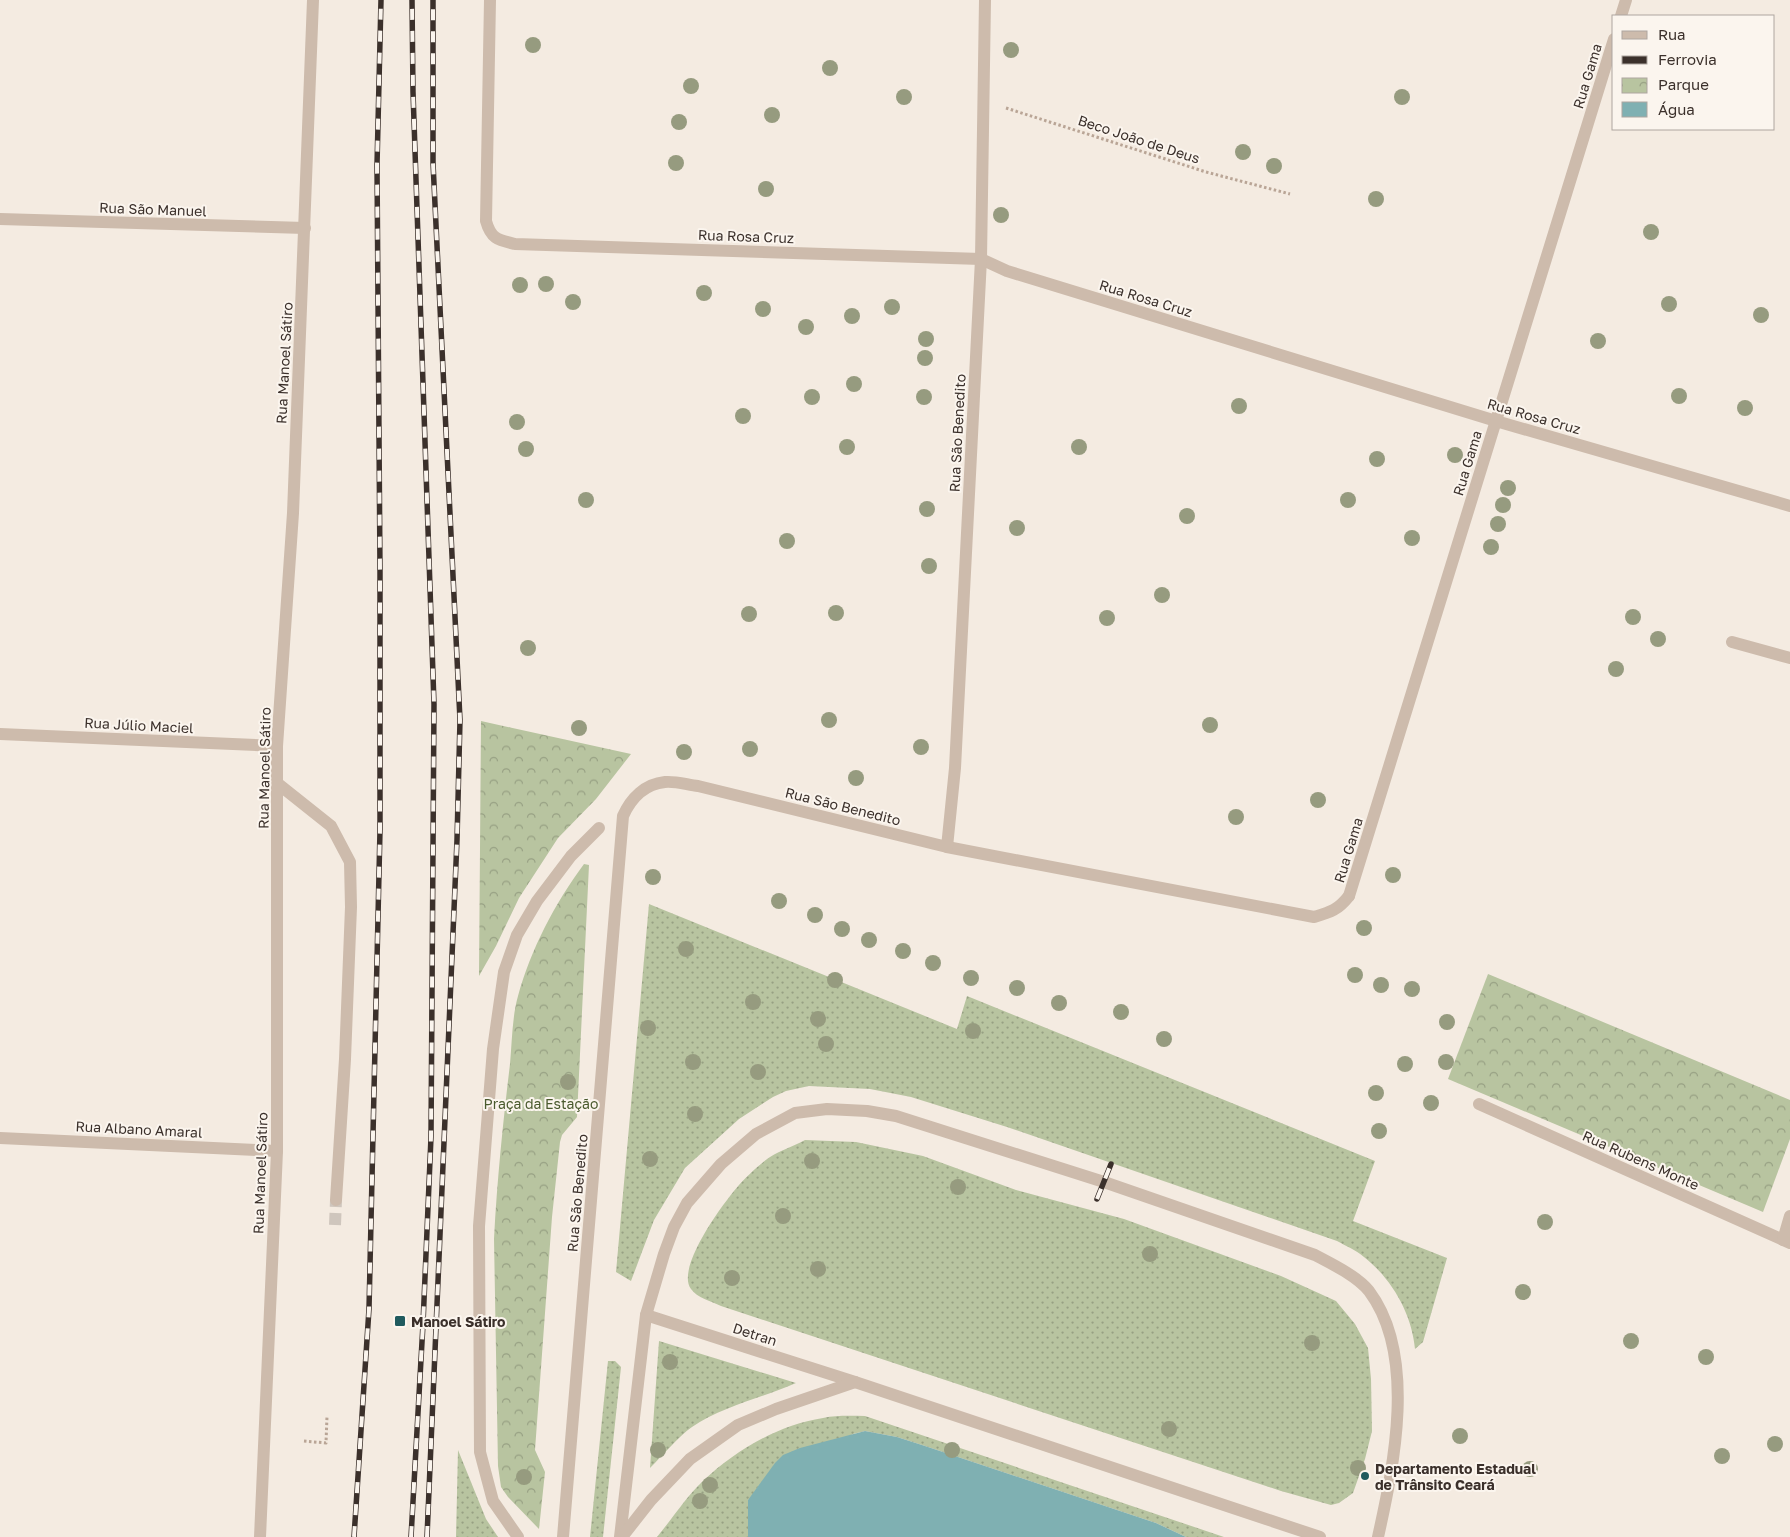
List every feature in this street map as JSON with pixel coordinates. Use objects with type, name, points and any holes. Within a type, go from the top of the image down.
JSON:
[{"type":"street","name":"Rua Manoel Sátiro","points":[[260,1537],[277,1151],[277,746],[293,513],[313,0]]},
{"type":"street","name":"Rua Rosa Cruz","points":[[490,0],[486,221],[489,232],[497,239],[515,244],[981,258],[1007,271],[1496,421],[1790,506]]},
{"type":"street","name":"Rua São Benedito","points":[[563,1537],[623,816],[629,802],[645,788],[666,782],[698,786],[947,846],[955,768],[981,258],[985,0]]},
{"type":"street","points":[[1621,15],[1626,0]]},
{"type":"street","name":"Rua Gama","points":[[947,846],[1314,917],[1331,912],[1341,906],[1349,896],[1612,45]]},
{"type":"street","name":"Rua São Manuel","points":[[0,219],[305,228]]},
{"type":"street","points":[[1732,642],[1790,658]]},
{"type":"street","name":"Rua Júlio Maciel","points":[[0,734],[277,746]]},
{"type":"street","points":[[277,784],[331,826],[350,862],[351,907],[345,1059],[336,1200]]},
{"type":"street","points":[[518,1537],[492,1501],[480,1452],[480,1226],[492,1049],[504,972],[517,935],[537,901],[571,856],[599,828]]},
{"type":"street","name":"Rua Rubens Monte","points":[[1479,1104],[1786,1241]]},
{"type":"street","points":[[621,1537],[646,1315],[674,1227],[687,1203],[721,1164],[756,1134],[795,1113],[827,1109],[867,1111],[896,1116],[1104,1182],[1315,1255],[1339,1268],[1368,1290],[1382,1312],[1391,1335],[1396,1369],[1396,1442],[1378,1537]]},
{"type":"street","name":"Rua Albano Amaral","points":[[0,1138],[277,1151]]},
{"type":"street","points":[[1786,1241],[1790,1216]]},
{"type":"street","name":"Detran","points":[[646,1315],[855,1382],[1320,1537]]},
{"type":"street","points":[[621,1537],[651,1500],[690,1459],[738,1426],[776,1409],[855,1382]]},
{"type":"path","name":"Beco João de Deus","points":[[983,101],[1206,172],[1290,194]]},
{"type":"path","points":[[304,1441],[326,1444],[327,1416]]},
{"type":"green space","points":[[481,721],[631,754],[596,799],[558,838],[519,898],[479,976]]},
{"type":"green space","name":"Praça da Estação","points":[[584,864],[589,865],[577,1117],[562,1135],[560,1142],[552,1217],[535,1450],[545,1472],[539,1529],[508,1497],[501,1487],[498,1466],[495,1217],[513,1021],[518,996],[523,978],[545,927],[563,894]]},
{"type":"green space","points":[[649,904],[957,1029],[967,996],[1375,1161],[1353,1221],[1447,1258],[1423,1342],[1415,1349],[1410,1323],[1405,1310],[1392,1287],[1383,1276],[1361,1255],[1337,1241],[1007,1127],[911,1097],[870,1089],[809,1086],[786,1091],[739,1119],[685,1168],[654,1220],[631,1281],[616,1272]]},
{"type":"green space","points":[[1488,974],[1790,1100],[1790,1139],[1763,1212],[1448,1079]]},
{"type":"green space","points":[[805,1140],[856,1142],[923,1156],[1016,1190],[1124,1219],[1281,1276],[1336,1301],[1355,1324],[1368,1348],[1371,1379],[1372,1431],[1365,1459],[1353,1493],[1339,1503],[1331,1505],[1281,1491],[721,1306],[697,1295],[691,1289],[688,1279],[690,1266],[703,1236],[723,1205],[742,1182],[762,1163],[770,1157]]},
{"type":"green space","points":[[659,1341],[796,1383],[717,1413],[704,1420],[692,1427],[650,1468]]},
{"type":"green space","points":[[608,1361],[615,1361],[621,1367],[603,1537],[590,1537]]},
{"type":"green space","points":[[834,1416],[865,1416],[1224,1537],[1186,1537],[1156,1523],[922,1445],[897,1437],[865,1431],[853,1434],[748,1500],[748,1537],[657,1537],[703,1481],[729,1459],[758,1440],[806,1421]]},
{"type":"green space","points":[[458,1450],[486,1519],[498,1537],[456,1537]]},
{"type":"water","points":[[865,1431],[897,1437],[922,1445],[1156,1523],[1186,1537],[748,1537],[748,1500],[783,1455],[800,1448]]},
{"type":"tunnel","points":[[335,1225],[336,1200]]},
{"type":"railway","points":[[354,1537],[369,1309],[380,830],[377,165],[381,0]]},
{"type":"railway","points":[[411,1537],[431,1137],[434,704],[413,92],[412,0]]},
{"type":"railway","points":[[427,1537],[457,840],[460,720],[433,163],[433,0]]},
{"type":"railway","points":[[1097,1199],[1111,1164]]},
{"type":"place","name":"Manoel Sátiro","points":[[400,1321]]},
{"type":"place","name":"Departamento Estadual de Trânsito Ceará","points":[[1365,1476]]}]
